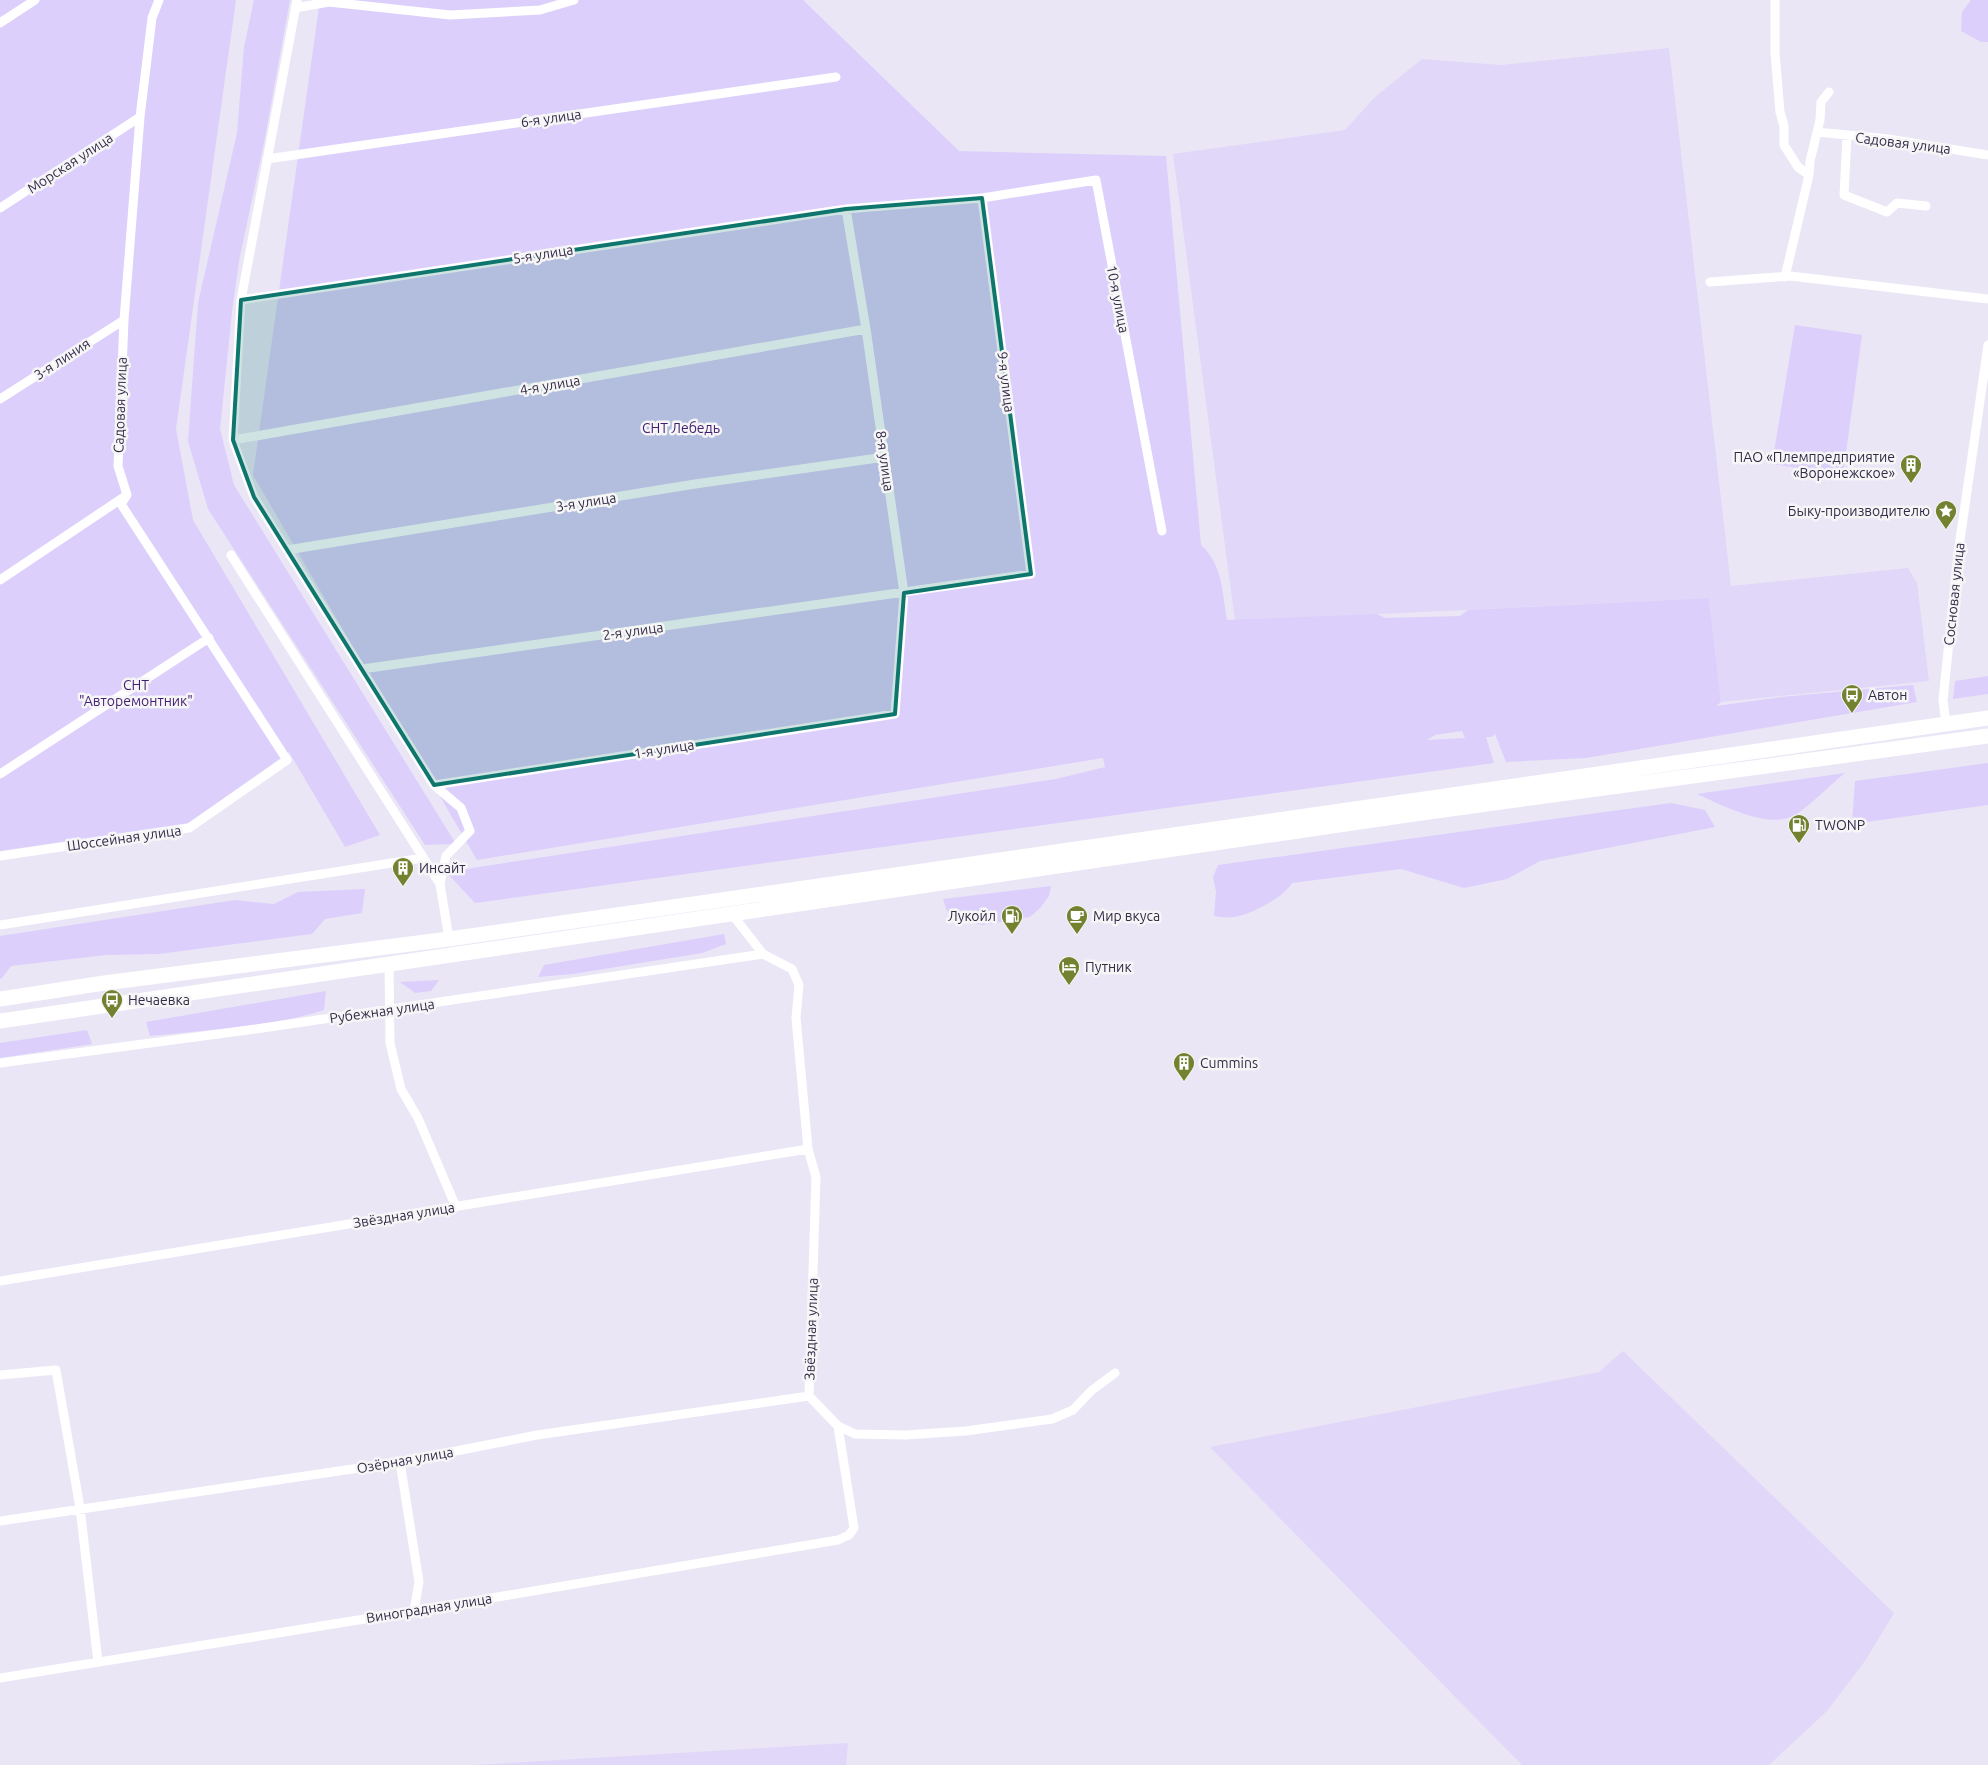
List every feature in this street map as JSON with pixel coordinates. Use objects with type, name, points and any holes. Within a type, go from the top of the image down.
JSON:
[{"type":"highway","points":[[0,999],[104,983],[449,938],[1988,718]]},
{"type":"highway","points":[[0,1021],[1414,814],[1988,736]]},
{"type":"highway","points":[[1131,855],[1151,846],[1250,829],[1252,826],[1249,824]]},
{"type":"highway","points":[[923,886],[918,879],[926,874],[1016,862],[1042,854]]},
{"type":"street","points":[[0,23],[35,0]]},
{"type":"street","name":"Садовая улица","points":[[159,0],[152,18],[140,117],[124,320],[118,466],[127,495],[121,504],[287,760]]},
{"type":"street","points":[[449,938],[440,884],[446,856],[470,831],[461,808],[434,785],[254,497],[233,440],[240,300],[296,4],[329,2],[450,15],[540,10],[574,0]]},
{"type":"street","points":[[1775,0],[1775,53],[1780,112],[1784,126],[1784,145],[1798,167],[1809,175]]},
{"type":"street","name":"6-я улица","points":[[267,158],[836,77]]},
{"type":"street","points":[[1785,276],[1809,175],[1821,102],[1829,92]]},
{"type":"street","name":"Морская улица","points":[[0,208],[140,117]]},
{"type":"street","name":"Садовая улица","points":[[1817,132],[1888,139],[1988,155]]},
{"type":"street","points":[[1848,136],[1844,195],[1887,212],[1897,203],[1926,206]]},
{"type":"street","name":"10-я улица","points":[[982,198],[1096,180],[1162,531]]},
{"type":"street","points":[[846,209],[982,198]]},
{"type":"street","name":"9-я улица","points":[[904,593],[1031,574],[982,198]]},
{"type":"street","name":"5-я улица","points":[[240,300],[846,209]]},
{"type":"street","name":"8-я улица","points":[[846,209],[866,329],[904,593],[895,714]]},
{"type":"street","points":[[1710,282],[1785,276],[1988,299]]},
{"type":"street","name":"3-я линия","points":[[0,399],[124,320]]},
{"type":"street","name":"4-я улица","points":[[233,440],[866,329]]},
{"type":"street","name":"Сосновая улица","points":[[1946,724],[1943,700],[1958,554],[1988,345]]},
{"type":"street","name":"3-я улица","points":[[287,550],[685,486],[885,458]]},
{"type":"street","points":[[0,580],[127,495]]},
{"type":"street","points":[[231,555],[440,884]]},
{"type":"street","name":"2-я улица","points":[[362,669],[904,593]]},
{"type":"street","points":[[0,774],[208,638]]},
{"type":"street","name":"1-я улица","points":[[434,785],[895,714]]},
{"type":"street","name":"Шоссейная улица","points":[[0,856],[189,828],[287,760]]},
{"type":"street","points":[[0,925],[423,858]]},
{"type":"street","name":"Звёздная улица","points":[[732,914],[763,954],[792,969],[800,985],[796,1018],[808,1149],[816,1177],[809,1396],[838,1426]]},
{"type":"street","name":"Рубежная улица","points":[[0,1063],[389,1010],[763,954]]},
{"type":"street","points":[[389,964],[390,1043],[401,1089],[418,1118],[456,1207]]},
{"type":"street","name":"Звёздная улица","points":[[0,1280],[808,1149]]},
{"type":"street","points":[[0,1375],[56,1370],[80,1508],[98,1662]]},
{"type":"street","points":[[838,1426],[855,1434],[882,1436],[913,1435],[966,1431],[1052,1419],[1073,1410],[1091,1391],[1115,1372]]},
{"type":"street","name":"Озёрная улица","points":[[0,1521],[400,1462],[537,1435],[809,1396]]},
{"type":"street","name":"Виноградная улица","points":[[0,1678],[838,1540],[849,1535],[854,1528],[838,1426]]},
{"type":"street","points":[[400,1462],[419,1582],[414,1611]]},
{"type":"highlighted area","points":[[982,198],[1031,574],[904,593],[895,714],[434,785],[254,497],[233,440],[241,300],[846,209]]},
{"type":"shaded area","points":[[1669,48],[1731,586],[1908,568],[1917,583],[1929,681],[1721,702],[1709,598],[1235,621],[1173,154],[1345,130],[1375,97],[1422,59],[1501,65]]},
{"type":"shaded area","points":[[1623,1351],[1894,1613],[1865,1661],[1827,1711],[1769,1765],[1522,1765],[1210,1447],[1599,1372]]},
{"type":"shaded area","points":[[848,1743],[846,1765],[474,1765]]},
{"type":"green space","name":"СНТ \"Авторемонтник\"","points":[[0,0],[236,0],[176,429],[193,520],[380,835],[345,847],[289,752],[189,823],[0,851]]},
{"type":"green space","points":[[254,0],[290,0],[264,143],[239,261],[220,429],[234,485],[456,844],[425,845],[208,509],[188,441],[198,303],[237,133],[244,47]]},
{"type":"green space","name":"СНТ Лебедь","points":[[320,0],[803,0],[959,151],[1166,156],[1201,545],[1214,561],[1218,570],[1227,620],[1377,614],[1385,618],[1460,616],[1468,610],[1709,598],[1721,702],[1716,706],[1781,697],[1913,685],[1917,702],[1586,758],[1506,762],[1495,734],[1491,737],[1486,737],[1494,763],[475,903],[446,872],[1056,779],[1105,767],[1103,758],[477,860],[253,475]],"holes":[[[1462,731],[1465,738],[1427,740],[1435,735]]]},
{"type":"green space","points":[[1971,0],[1988,0],[1988,42],[1981,42],[1961,31],[1962,12]]},
{"type":"green space","points":[[1795,325],[1862,335],[1843,475],[1772,464]]},
{"type":"green space","points":[[1988,676],[1988,694],[1953,699],[1955,681]]},
{"type":"green space","points":[[1988,763],[1988,805],[1852,824],[1855,781]]},
{"type":"green space","points":[[1845,773],[1801,811],[1784,819],[1772,820],[1745,814],[1697,794]]},
{"type":"green space","points":[[1671,803],[1705,810],[1715,827],[1540,861],[1507,879],[1464,888],[1401,869],[1292,883],[1275,899],[1249,913],[1231,917],[1214,916],[1216,892],[1213,877],[1218,865]]},
{"type":"green space","points":[[1051,886],[1049,896],[1030,917],[982,925],[955,919],[947,911],[943,899]]},
{"type":"green space","points":[[365,889],[362,913],[325,919],[312,934],[159,954],[106,955],[11,966],[0,979],[0,936],[235,900],[274,904],[298,892]]},
{"type":"green space","points":[[724,934],[726,944],[702,953],[573,974],[538,977],[544,965]]},
{"type":"green space","points":[[439,980],[431,991],[415,993],[400,982]]},
{"type":"green space","points":[[326,991],[324,1010],[304,1016],[261,1024],[150,1036],[146,1022]]},
{"type":"green space","points":[[87,1030],[92,1044],[0,1058],[0,1043]]},
{"type":"place","name":"ПАО «Племпредприятие «Воронежское»","points":[[1911,484]]},
{"type":"place","name":"Быку-производителю","points":[[1946,530]]},
{"type":"place","name":"Автон","points":[[1852,714]]},
{"type":"place","name":"TWONP","points":[[1799,844]]},
{"type":"place","name":"Инсайт","points":[[403,887]]},
{"type":"place","name":"Лукойл","points":[[1012,935]]},
{"type":"place","name":"Мир вкуса","points":[[1077,935]]},
{"type":"place","name":"Путник","points":[[1069,986]]},
{"type":"place","name":"Нечаевка","points":[[112,1019]]},
{"type":"place","name":"Cummins","points":[[1184,1082]]}]
